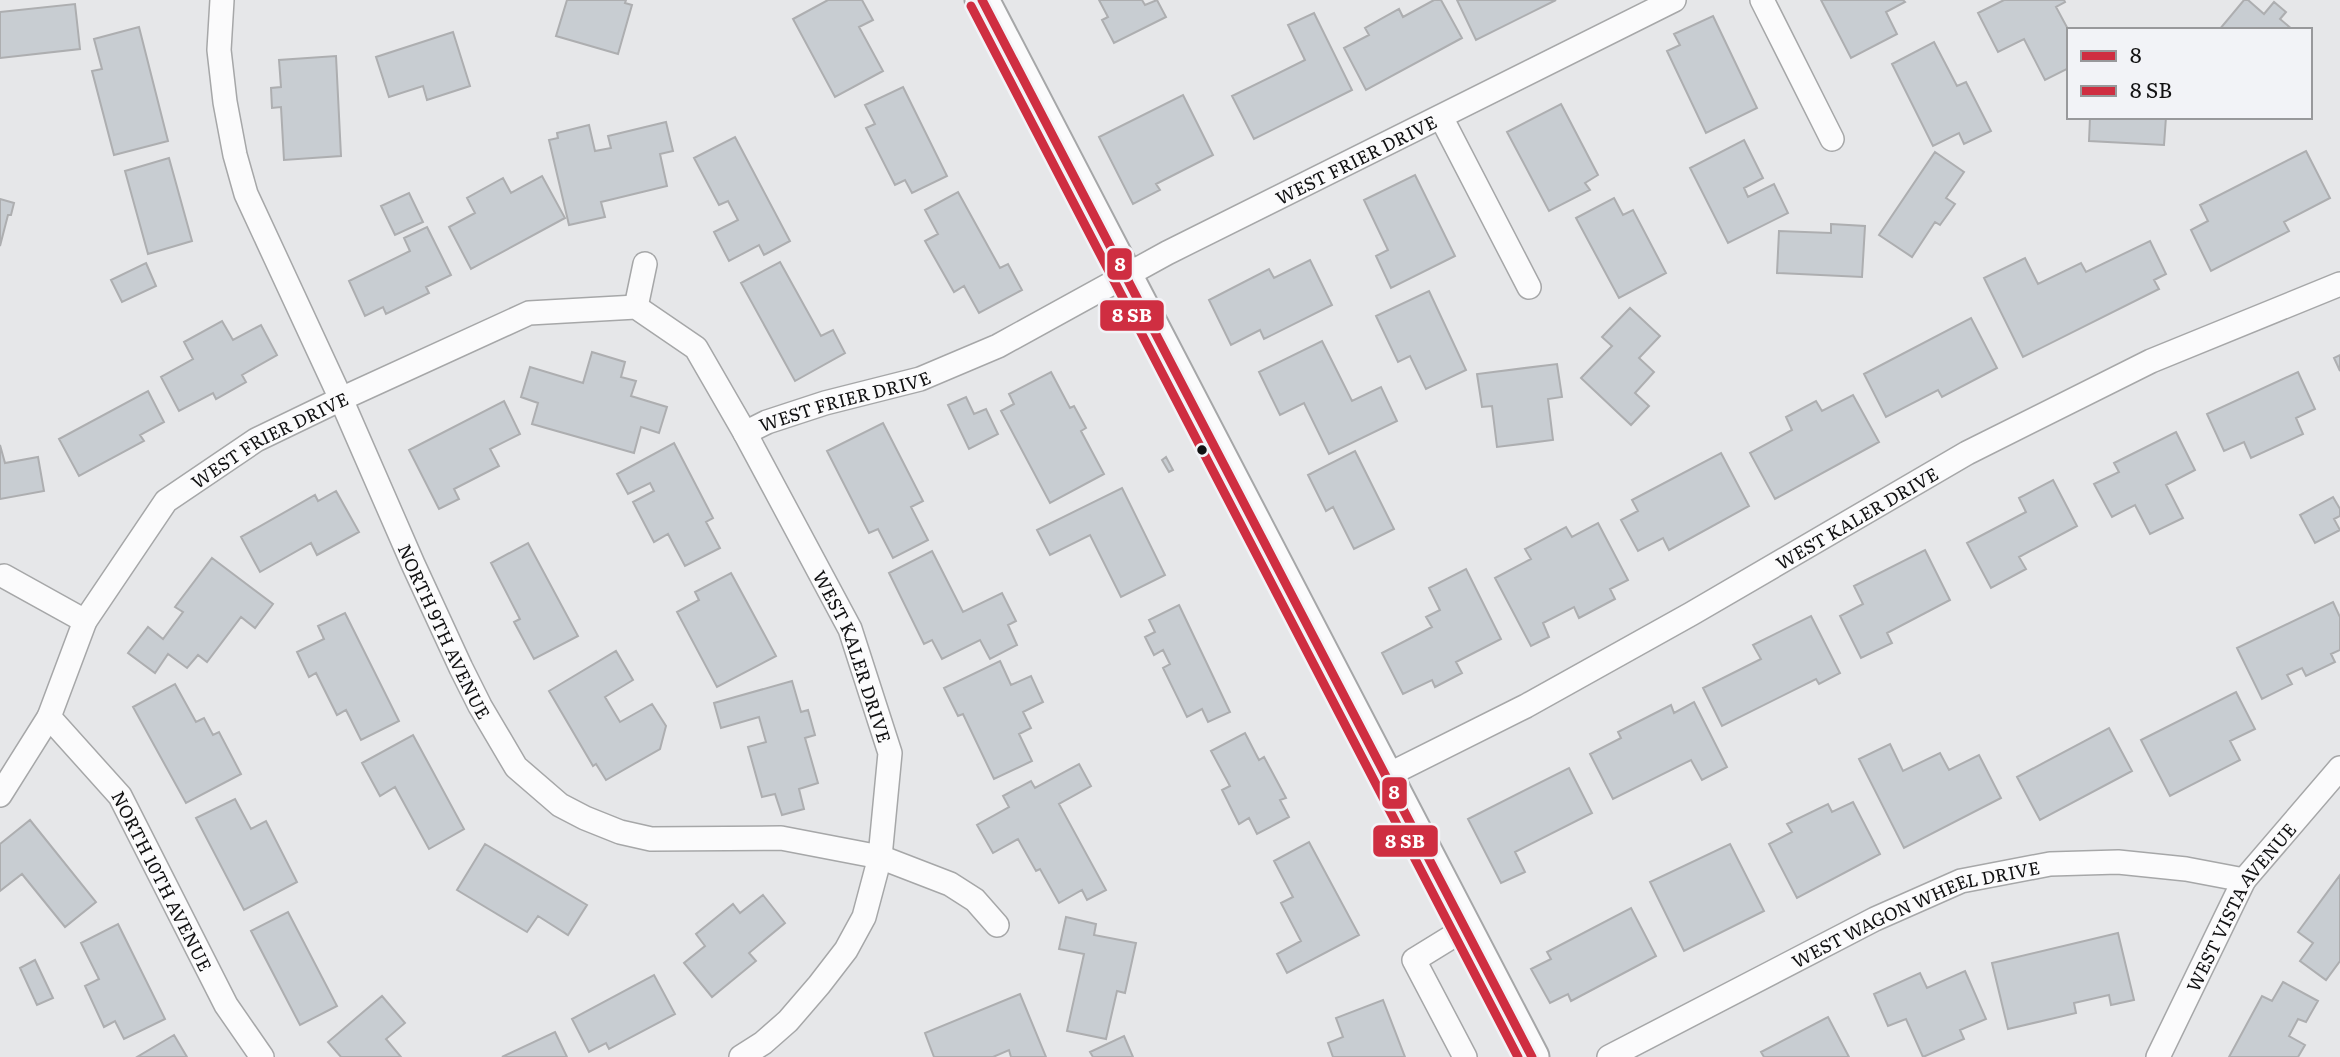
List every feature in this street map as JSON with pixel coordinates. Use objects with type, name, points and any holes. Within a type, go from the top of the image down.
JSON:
[{"type":"main road","points":[[982,0],[1532,1057]]},
{"type":"street","name":"NORTH 9TH AVENUE","points":[[222,0],[219,50],[223,89],[235,155],[246,194],[480,706],[516,766],[560,805],[620,832],[651,839],[781,838],[880,858],[950,884],[975,900],[997,925]]},
{"type":"street","name":"WEST FRIER DRIVE","points":[[0,795],[49,717],[85,621],[166,501],[256,440],[341,399],[529,313],[636,307],[696,348],[745,433],[767,422],[825,403],[920,379],[998,346],[1125,275],[1674,0]]},
{"type":"street","points":[[1762,0],[1832,139]]},
{"type":"street","points":[[1441,117],[1529,287]]},
{"type":"street","points":[[636,307],[645,264]]},
{"type":"street","name":"WEST KALER DRIVE","points":[[1386,776],[1526,706],[1967,453],[2151,361],[2340,284]]},
{"type":"street","name":"WEST KALER DRIVE","points":[[741,1057],[788,1021],[846,950],[864,917],[880,858],[890,753],[849,629],[745,433]]},
{"type":"street","points":[[4,576],[85,621]]},
{"type":"street","name":"NORTH 10TH AVENUE","points":[[49,717],[120,796],[226,1005],[262,1057]]},
{"type":"street","name":"WEST VISTA AVENUE","points":[[2158,1057],[2244,880],[2340,768]]},
{"type":"street","name":"WEST WAGON WHEEL DRIVE","points":[[1609,1057],[1875,919],[1961,881],[2050,864],[2118,862],[2186,869],[2244,880]]},
{"type":"street","points":[[1465,1057],[1415,960],[1466,928]]},
{"type":"building","points":[[567,0],[626,0],[625,3],[632,5],[618,54],[556,36]]},
{"type":"building","points":[[828,0],[862,0],[873,20],[859,27],[883,71],[835,97],[793,19]]},
{"type":"building","points":[[1099,0],[1142,0],[1145,5],[1157,0],[1166,17],[1114,43],[1102,20],[1108,17]]},
{"type":"building","points":[[1434,0],[1441,0],[1462,38],[1366,90],[1344,48],[1369,35],[1365,28],[1399,9],[1403,17]]},
{"type":"building","points":[[1457,0],[1556,0],[1476,40]]},
{"type":"building","points":[[1821,0],[1905,2],[1886,12],[1897,34],[1851,58]]},
{"type":"building","points":[[2004,0],[2064,0],[2065,2],[2056,7],[2067,28],[2067,69],[2045,80],[2024,39],[1998,52],[1978,13]]},
{"type":"building","points":[[2244,0],[2248,0],[2264,14],[2274,2],[2286,12],[2280,19],[2291,28],[2221,28]]},
{"type":"building","points":[[75,4],[80,49],[0,58],[0,12]]},
{"type":"building","points":[[1314,13],[1352,90],[1254,139],[1232,96],[1305,60],[1288,25]]},
{"type":"building","points":[[1713,16],[1757,108],[1706,133],[1667,51],[1680,45],[1674,34]]},
{"type":"building","points":[[139,27],[168,141],[114,155],[92,71],[102,69],[94,39]]},
{"type":"building","points":[[453,32],[470,86],[427,100],[423,86],[389,97],[376,57]]},
{"type":"building","points":[[1934,42],[1957,86],[1966,82],[1991,131],[1964,144],[1959,133],[1933,146],[1892,64]]},
{"type":"building","points":[[336,56],[341,156],[284,160],[281,107],[272,108],[271,88],[281,87],[279,60]]},
{"type":"building","points":[[903,87],[947,176],[912,193],[905,180],[895,185],[866,128],[875,124],[865,105]]},
{"type":"building","points":[[1183,95],[1213,155],[1156,184],[1160,190],[1133,204],[1099,137]]},
{"type":"building","points":[[1561,104],[1598,175],[1585,183],[1590,190],[1549,211],[1507,132]]},
{"type":"building","points":[[2090,119],[2166,119],[2164,145],[2089,141]]},
{"type":"building","points":[[666,122],[673,151],[660,154],[667,186],[601,202],[605,217],[569,225],[549,140],[558,138],[557,133],[589,125],[595,151],[611,148],[608,136]]},
{"type":"building","points":[[735,137],[790,241],[764,255],[759,245],[729,261],[714,232],[738,220],[728,201],[719,205],[694,158]]},
{"type":"building","points":[[1744,140],[1763,178],[1744,188],[1748,197],[1774,184],[1788,213],[1728,243],[1690,168]]},
{"type":"building","points":[[2306,151],[2330,198],[2284,222],[2289,231],[2211,271],[2191,230],[2208,221],[2200,205]]},
{"type":"building","points":[[1935,152],[1964,172],[1946,198],[1955,204],[1940,225],[1935,222],[1912,257],[1879,235]]},
{"type":"building","points":[[169,158],[192,241],[148,254],[125,171]]},
{"type":"building","points":[[1415,175],[1455,256],[1391,288],[1376,256],[1388,250],[1364,200]]},
{"type":"building","points":[[542,176],[565,218],[471,269],[449,227],[475,213],[467,198],[503,178],[511,193]]},
{"type":"building","points":[[958,192],[1000,268],[1008,264],[1022,290],[979,313],[964,286],[954,292],[925,241],[938,234],[925,210]]},
{"type":"building","points":[[409,193],[423,222],[395,235],[381,206]]},
{"type":"building","points":[[1614,198],[1623,215],[1633,210],[1666,273],[1619,298],[1576,218]]},
{"type":"building","points":[[0,199],[14,203],[0,246]]},
{"type":"building","points":[[1831,224],[1865,226],[1862,277],[1777,273],[1779,231],[1831,233]]},
{"type":"building","points":[[427,227],[451,275],[426,287],[429,293],[386,314],[383,307],[365,316],[349,281],[410,251],[404,238]]},
{"type":"building","points":[[2150,241],[2166,274],[2154,280],[2159,289],[2023,357],[1984,278],[2025,258],[2038,284],[2081,263],[2086,272]]},
{"type":"building","points":[[1310,260],[1332,305],[1264,339],[1260,330],[1231,345],[1209,300],[1269,269],[1274,278]]},
{"type":"building","points":[[780,262],[821,336],[833,330],[845,353],[795,381],[741,283]]},
{"type":"building","points":[[146,263],[156,286],[122,302],[111,280]]},
{"type":"building","points":[[1429,291],[1466,370],[1426,389],[1410,356],[1398,362],[1376,316]]},
{"type":"building","points":[[1630,308],[1660,336],[1639,358],[1654,372],[1635,393],[1649,406],[1631,425],[1581,378],[1612,346],[1602,337]]},
{"type":"building","points":[[1971,318],[1997,368],[1942,397],[1938,390],[1886,417],[1864,374]]},
{"type":"building","points":[[222,321],[233,340],[261,325],[277,355],[242,375],[246,382],[216,399],[213,393],[179,411],[161,377],[193,359],[184,342]]},
{"type":"building","points":[[1322,341],[1352,401],[1381,387],[1397,421],[1329,454],[1304,403],[1280,415],[1259,372]]},
{"type":"building","points":[[592,352],[625,362],[621,377],[636,381],[631,396],[667,407],[659,433],[641,427],[634,453],[532,424],[538,403],[521,397],[530,367],[583,383]]},
{"type":"building","points":[[2340,355],[2340,371],[2334,358]]},
{"type":"building","points":[[1557,364],[1562,397],[1548,399],[1553,440],[1497,447],[1492,406],[1482,407],[1477,374]]},
{"type":"building","points":[[1051,372],[1070,408],[1074,406],[1086,428],[1081,431],[1104,474],[1050,503],[1001,411],[1014,404],[1009,394]]},
{"type":"building","points":[[2298,372],[2315,409],[2296,418],[2303,434],[2251,458],[2244,442],[2224,451],[2207,414]]},
{"type":"building","points":[[148,391],[164,422],[140,435],[144,441],[79,476],[59,439]]},
{"type":"building","points":[[1853,395],[1879,442],[1775,499],[1750,453],[1792,430],[1786,417],[1816,401],[1822,411]]},
{"type":"building","points":[[966,397],[974,414],[986,409],[998,434],[969,449],[948,405]]},
{"type":"building","points":[[504,401],[520,434],[490,449],[499,466],[454,489],[459,499],[439,509],[409,450]]},
{"type":"building","points":[[883,423],[923,501],[911,507],[928,540],[893,558],[878,529],[869,533],[827,451]]},
{"type":"building","points":[[2176,432],[2195,470],[2166,485],[2183,518],[2150,534],[2135,505],[2112,517],[2094,484],[2119,472],[2114,463]]},
{"type":"building","points":[[674,443],[713,518],[706,522],[720,548],[685,566],[668,534],[654,542],[633,502],[654,491],[650,483],[628,494],[617,474]]},
{"type":"building","points":[[0,445],[5,463],[38,457],[44,491],[0,499]]},
{"type":"building","points":[[1355,451],[1394,529],[1354,549],[1333,507],[1326,511],[1308,475]]},
{"type":"building","points":[[1721,453],[1749,506],[1669,550],[1663,538],[1638,551],[1621,520],[1638,511],[1632,500]]},
{"type":"building","points":[[1166,457],[1173,470],[1169,472],[1162,460]]},
{"type":"building","points":[[2053,480],[2077,526],[2019,557],[2026,569],[1991,588],[1967,543],[2026,512],[2019,498]]},
{"type":"building","points":[[1122,488],[1165,575],[1121,597],[1090,535],[1050,555],[1037,530]]},
{"type":"building","points":[[336,491],[359,532],[317,555],[311,543],[260,572],[241,537],[315,495],[318,501]]},
{"type":"building","points":[[2333,497],[2340,509],[2340,516],[2334,519],[2340,530],[2315,543],[2300,515]]},
{"type":"building","points":[[1598,523],[1628,580],[1610,589],[1615,599],[1579,618],[1574,607],[1543,623],[1549,637],[1531,646],[1495,578],[1531,559],[1525,549],[1566,527],[1572,537]]},
{"type":"building","points":[[528,543],[578,636],[534,659],[514,622],[520,619],[491,563]]},
{"type":"building","points":[[1925,550],[1950,600],[1887,633],[1892,643],[1861,658],[1840,616],[1863,604],[1854,586]]},
{"type":"building","points":[[932,551],[963,612],[1002,593],[1016,621],[1008,625],[1017,645],[990,659],[980,640],[942,659],[932,640],[924,644],[889,573]]},
{"type":"building","points":[[212,558],[273,604],[255,628],[241,617],[207,662],[198,655],[187,668],[168,654],[155,673],[128,653],[148,627],[163,639],[183,612],[175,607]]},
{"type":"building","points":[[1466,569],[1501,639],[1456,662],[1462,673],[1435,687],[1432,680],[1403,694],[1382,653],[1432,627],[1426,617],[1440,610],[1429,588]]},
{"type":"building","points":[[731,573],[776,656],[717,687],[677,612],[699,600],[695,592]]},
{"type":"building","points":[[2333,602],[2340,617],[2340,650],[2331,654],[2335,662],[2306,676],[2302,668],[2287,675],[2292,684],[2262,699],[2237,648]]},
{"type":"building","points":[[1179,605],[1230,712],[1208,722],[1202,709],[1187,717],[1163,668],[1170,664],[1163,650],[1154,655],[1145,637],[1155,632],[1149,620]]},
{"type":"building","points":[[345,613],[399,721],[361,740],[346,710],[337,715],[316,673],[309,677],[297,652],[324,639],[318,626]]},
{"type":"building","points":[[1811,616],[1840,673],[1819,684],[1816,679],[1722,726],[1703,688],[1761,659],[1753,645]]},
{"type":"building","points":[[616,651],[633,680],[605,697],[620,722],[652,704],[666,726],[660,749],[606,780],[596,764],[593,766],[549,691]]},
{"type":"building","points":[[1000,661],[1011,685],[1031,676],[1043,702],[1023,712],[1031,728],[1019,734],[1032,761],[994,779],[963,714],[958,716],[944,688]]},
{"type":"building","points":[[792,681],[801,712],[808,710],[815,735],[805,738],[818,783],[799,789],[804,809],[782,815],[775,794],[762,797],[748,747],[766,742],[759,717],[721,728],[714,703]]},
{"type":"building","points":[[175,684],[196,722],[204,718],[213,735],[219,732],[241,774],[186,803],[133,707]]},
{"type":"building","points":[[2236,692],[2255,729],[2230,741],[2240,760],[2170,796],[2141,740]]},
{"type":"building","points":[[1694,702],[1727,767],[1702,780],[1691,760],[1613,799],[1590,754],[1621,738],[1618,732],[1671,705],[1674,713]]},
{"type":"building","points":[[2109,728],[2132,771],[2040,820],[2017,777]]},
{"type":"building","points":[[1245,733],[1259,760],[1264,757],[1286,798],[1280,800],[1289,817],[1257,834],[1249,818],[1239,824],[1222,790],[1230,786],[1211,751]]},
{"type":"building","points":[[413,735],[464,829],[429,849],[395,787],[380,796],[362,763]]},
{"type":"building","points":[[1890,744],[1903,771],[1940,753],[1949,770],[1979,755],[2001,798],[1904,848],[1859,759]]},
{"type":"building","points":[[1079,764],[1091,786],[1059,804],[1106,890],[1087,900],[1082,890],[1059,903],[1040,869],[1036,871],[1018,839],[993,853],[977,825],[1009,807],[1003,796],[1031,781],[1035,788]]},
{"type":"building","points":[[1569,768],[1592,813],[1515,852],[1525,872],[1501,883],[1468,819]]},
{"type":"building","points":[[235,799],[251,829],[266,821],[297,882],[244,910],[196,818]]},
{"type":"building","points":[[1853,802],[1880,854],[1797,898],[1769,844],[1792,832],[1787,824],[1828,804],[1832,812]]},
{"type":"building","points":[[30,820],[96,902],[65,927],[22,874],[0,891],[0,844]]},
{"type":"building","points":[[1309,842],[1359,935],[1287,973],[1277,954],[1301,941],[1281,903],[1293,897],[1274,861]]},
{"type":"building","points":[[485,844],[587,905],[568,935],[538,916],[527,932],[457,890]]},
{"type":"building","points":[[1730,844],[1764,911],[1684,951],[1650,882]]},
{"type":"building","points":[[2340,875],[2340,961],[2326,980],[2300,961],[2313,943],[2298,932]]},
{"type":"building","points":[[763,895],[785,923],[749,953],[756,961],[712,997],[684,963],[705,946],[696,934],[733,904],[740,913]]},
{"type":"building","points":[[1631,908],[1656,956],[1571,1001],[1568,994],[1550,1003],[1531,969],[1551,959],[1547,952]]},
{"type":"building","points":[[288,912],[337,1006],[300,1025],[251,931]]},
{"type":"building","points":[[1066,917],[1096,924],[1094,935],[1136,943],[1125,993],[1117,991],[1106,1039],[1067,1031],[1084,954],[1059,949]]},
{"type":"building","points":[[118,924],[165,1019],[124,1039],[115,1021],[104,1027],[85,986],[99,979],[81,943]]},
{"type":"building","points":[[2118,933],[2134,1000],[2111,1005],[2109,995],[2074,1003],[2076,1013],[2008,1029],[1992,963]]},
{"type":"building","points":[[35,960],[53,998],[37,1005],[20,968]]},
{"type":"building","points":[[1965,971],[1986,1019],[1960,1030],[1964,1039],[1923,1057],[1906,1019],[1888,1026],[1874,994],[1920,973],[1927,988]]},
{"type":"building","points":[[654,975],[675,1014],[609,1049],[606,1043],[589,1052],[572,1019]]},
{"type":"building","points":[[2283,982],[2318,1001],[2306,1022],[2298,1019],[2289,1036],[2305,1045],[2298,1057],[2229,1057],[2262,996],[2272,1001]]},
{"type":"building","points":[[1020,994],[1046,1057],[1011,1057],[1009,1050],[993,1057],[934,1057],[925,1033]]},
{"type":"building","points":[[382,996],[405,1023],[386,1039],[401,1057],[341,1057],[328,1042]]},
{"type":"building","points":[[1383,1000],[1405,1057],[1333,1057],[1328,1043],[1343,1037],[1336,1018]]},
{"type":"building","points":[[1828,1017],[1849,1057],[1764,1057],[1761,1052]]},
{"type":"building","points":[[555,1032],[567,1057],[502,1057]]},
{"type":"building","points":[[174,1035],[187,1057],[137,1057]]},
{"type":"building","points":[[1124,1036],[1133,1057],[1093,1057],[1090,1052]]},
{"type":"transit line","name":"8","points":[[982,0],[1532,1057]]},
{"type":"transit line","points":[[971,6],[1518,1057]]}]
